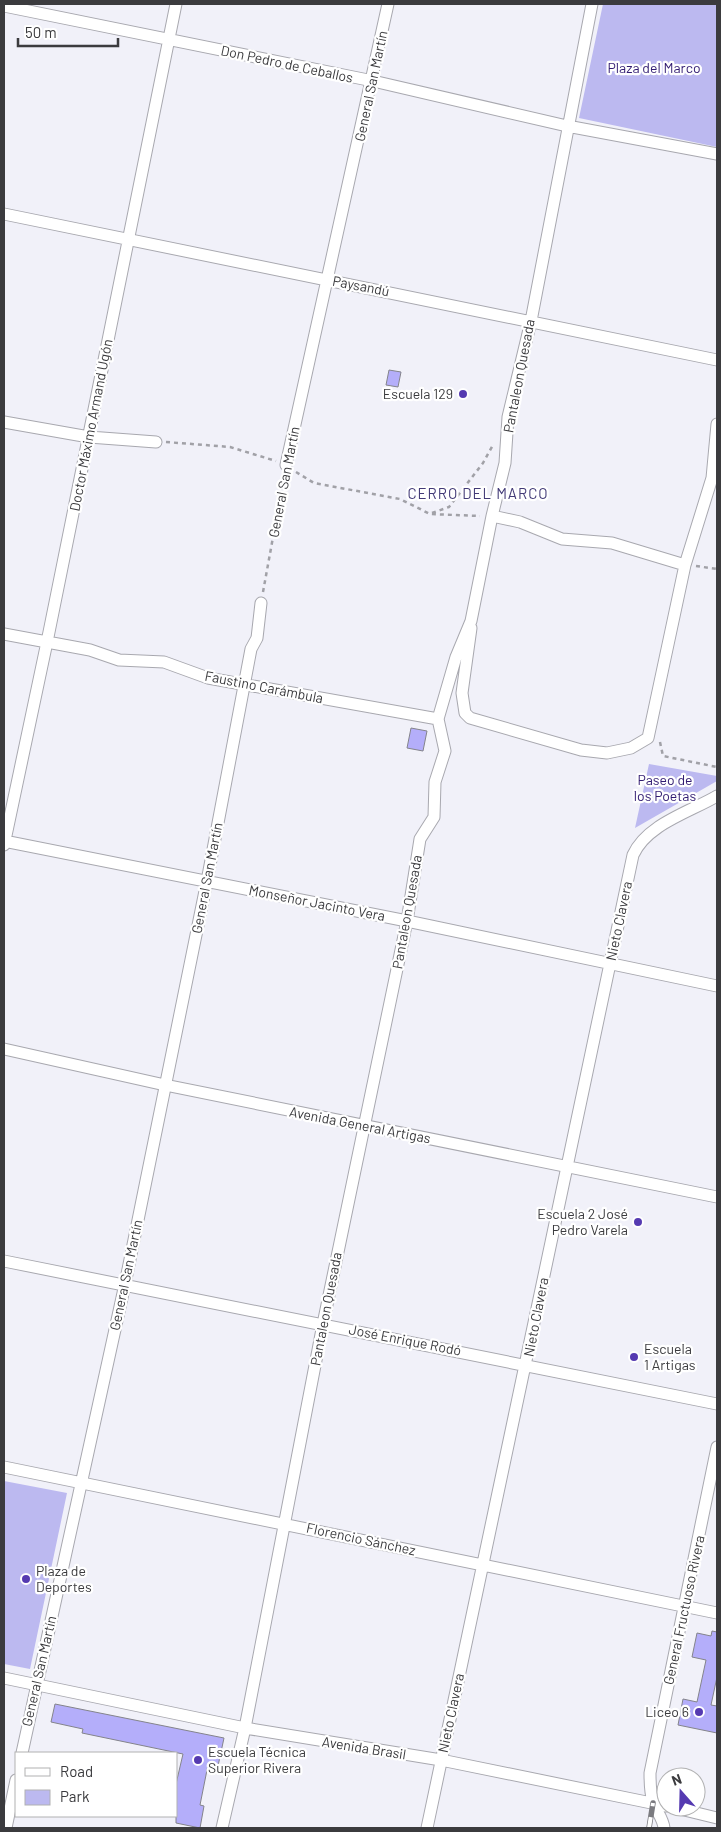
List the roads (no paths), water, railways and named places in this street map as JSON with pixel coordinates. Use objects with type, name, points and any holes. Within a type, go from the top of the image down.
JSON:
[{"type":"street","name":"Doctor Máximo Armand Ugón","points":[[4,842],[47,642],[176,4]]},
{"type":"street","name":"General San Martín","points":[[286,465],[388,4]]},
{"type":"street","name":"Pantaleon Quesada","points":[[222,1828],[245,1728],[323,1324],[407,921],[420,840],[434,817],[435,782],[445,751],[438,719],[456,656],[471,621],[492,516],[505,463],[508,417],[531,320],[592,4]]},
{"type":"street","name":"Don Pedro de Ceballos","points":[[4,6],[372,81],[567,126],[717,154]]},
{"type":"street","name":"Paysandú","points":[[4,214],[531,320],[717,360]]},
{"type":"street","points":[[4,422],[89,437],[156,442]]},
{"type":"street","points":[[471,621],[462,704],[465,713],[481,721],[580,750],[607,753],[632,748],[648,738],[684,565],[712,478],[717,424]]},
{"type":"street","points":[[492,516],[520,522],[562,539],[612,543],[684,565]]},
{"type":"street","name":"General San Martín","points":[[22,1752],[35,1685],[83,1482],[125,1284],[207,881],[244,683],[251,649],[257,638],[261,602]]},
{"type":"street","name":"Faustino Carámbula","points":[[4,634],[90,650],[119,660],[164,662],[208,678],[438,719]]},
{"type":"street","name":"Nieto Clavera","points":[[427,1828],[634,855],[641,841],[669,822],[717,796]]},
{"type":"street","name":"Monseñor Jacinto Vera","points":[[4,842],[407,921],[717,986]]},
{"type":"street","name":"Avenida General Artigas","points":[[4,1049],[165,1085],[567,1165],[717,1197]]},
{"type":"street","name":"José Enrique Rodó","points":[[4,1261],[526,1364],[717,1404]]},
{"type":"street","name":"General Fructuoso Rivera","points":[[664,1828],[662,1818],[653,1803],[649,1788],[650,1773],[717,1447]]},
{"type":"street","name":"Florencio Sánchez","points":[[4,1467],[717,1614]]},
{"type":"street","name":"Avenida Brasil","points":[[4,1678],[245,1728],[441,1760],[656,1804]]},
{"type":"street","points":[[6,1828],[15,1785]]},
{"type":"railway","points":[[649,1828],[653,1803]]},
{"type":"place","name":"Escuela 129","points":[[463,394]]},
{"type":"place","name":"Escuela 2 José Pedro Varela","points":[[638,1222]]},
{"type":"place","name":"Escuela 1 Artigas","points":[[634,1357]]},
{"type":"place","name":"Plaza de Deportes","points":[[26,1579]]},
{"type":"place","name":"Liceo 6","points":[[699,1712]]},
{"type":"place","name":"Escuela Técnica Superior Rivera","points":[[198,1760]]},
{"type":"district","name":"CERRO DEL MARCO","points":[[478,494]]},
{"type":"park label","name":"Plaza del Marco","points":[[654,68]]},
{"type":"park label","name":"Paseo de los Poetas","points":[[665,788]]}]
